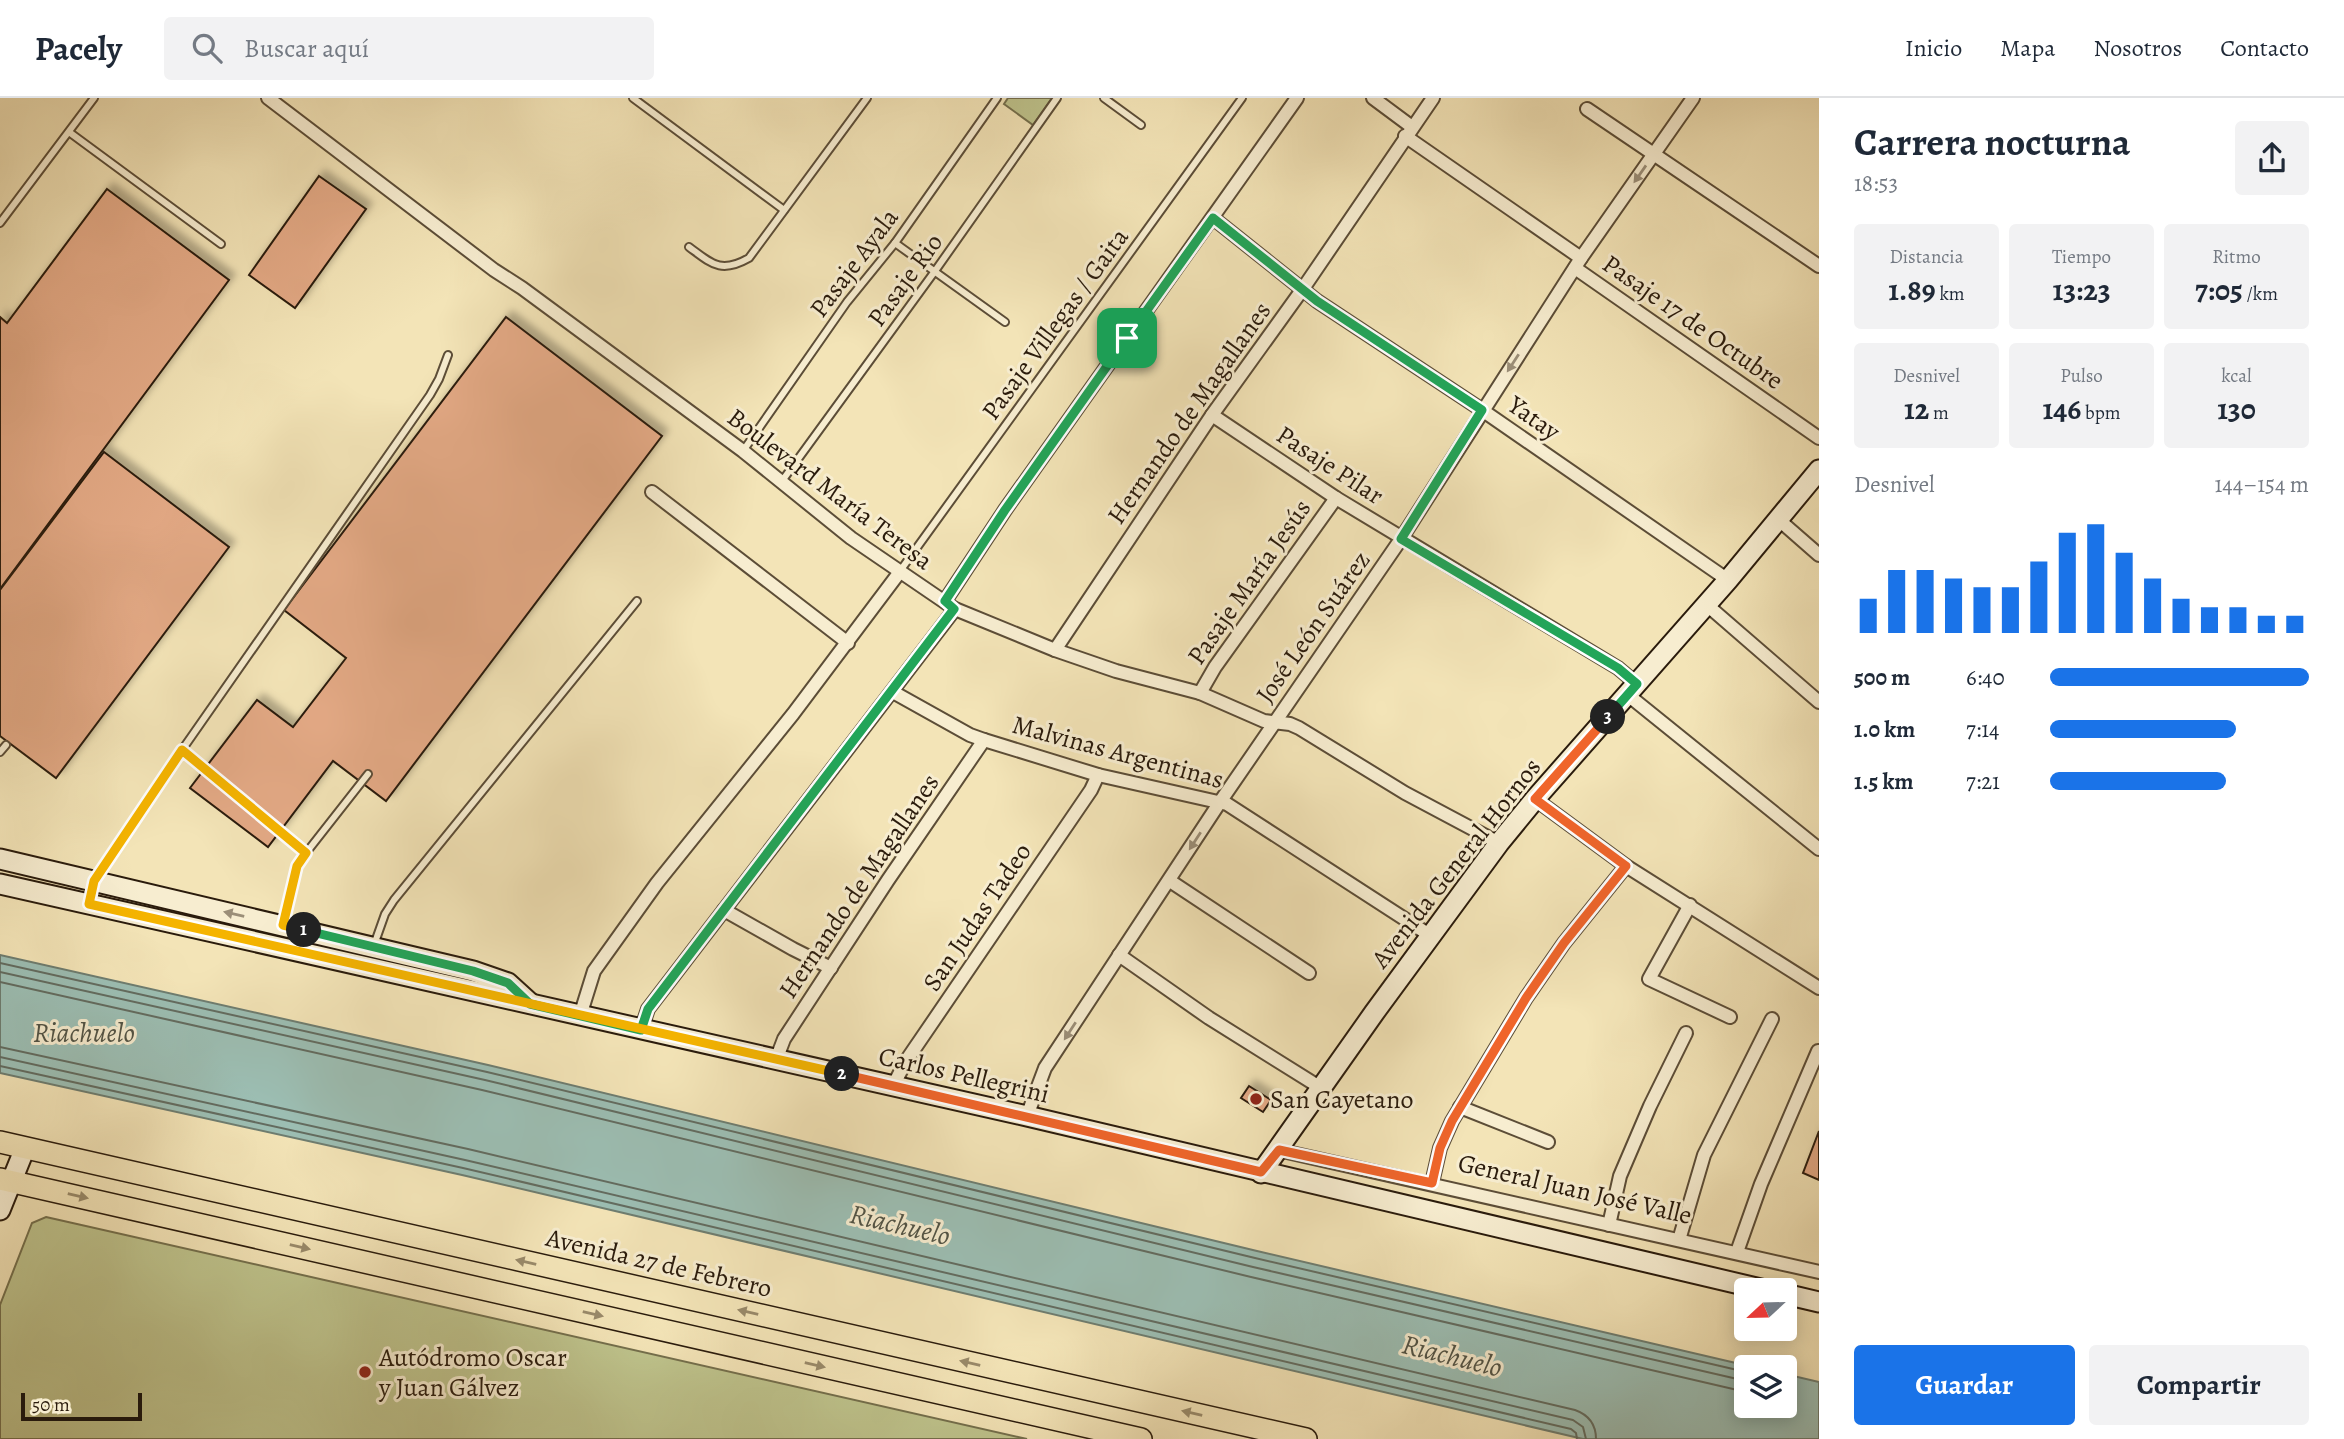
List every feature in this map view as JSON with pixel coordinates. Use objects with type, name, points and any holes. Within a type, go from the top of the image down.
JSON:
[{"type":"main road","name":"Avenida General Hornos","points":[[1261,1172],[1499,843],[1707,605],[1819,470]]},
{"type":"main road","name":"Carlos Pellegrini","points":[[0,859],[473,971],[508,983],[530,1004]]},
{"type":"main road","name":"Carlos Pellegrini","points":[[0,884],[1027,1116],[1261,1172]]},
{"type":"main road","name":"Avenida 27 de Febrero","points":[[0,1142],[1306,1439]]},
{"type":"main road","points":[[0,1210],[6,1180],[25,1148]]},
{"type":"main road","points":[[1261,1172],[1734,1283]]},
{"type":"main road","points":[[6,1180],[1141,1439]]},
{"type":"main road","points":[[1797,1297],[1819,1302]]},
{"type":"street","name":"Boulevard María Teresa","points":[[268,98],[494,270],[743,451],[851,538],[950,605],[1055,650],[1116,671],[1200,693],[1264,721],[1290,724],[1405,793],[1499,843]]},
{"type":"street","points":[[641,1030],[648,1009],[892,692],[950,605],[1005,510],[1297,98]]},
{"type":"street","name":"Pasaje 17 de Octubre","points":[[1373,98],[1408,132],[1578,263],[1819,438]]},
{"type":"street","name":"Hernando de Magallanes","points":[[1055,650],[1212,415],[1302,290],[1433,98]]},
{"type":"street","name":"José León Suárez","points":[[1027,1116],[1045,1068],[1220,802],[1401,539],[1578,263],[1693,98]]},
{"type":"street","points":[[1587,109],[1819,266]]},
{"type":"street","name":"Yatay","points":[[1213,218],[1302,290],[1728,580]]},
{"type":"street","name":"Pasaje Pilar","points":[[1212,415],[1401,539],[1618,668],[1633,689],[1819,849]]},
{"type":"street","points":[[652,492],[848,643]]},
{"type":"street","name":"Pasaje María Jesús","points":[[1200,693],[1215,667],[1336,498]]},
{"type":"street","points":[[1779,520],[1819,555]]},
{"type":"street","points":[[579,1016],[594,971],[657,883],[848,643],[899,573]]},
{"type":"street","points":[[1707,605],[1819,702]]},
{"type":"street","name":"Malvinas Argentinas","points":[[892,692],[984,740],[1098,775],[1234,807],[1431,936]]},
{"type":"street","name":"Hernando de Magallanes","points":[[776,1060],[784,1039],[984,740]]},
{"type":"street","name":"San Judas Tadeo","points":[[893,1086],[906,1061],[1091,790],[1098,775]]},
{"type":"street","points":[[1535,799],[1626,866],[1819,988]]},
{"type":"street","points":[[1432,1183],[1443,1139],[1460,1107],[1549,963],[1626,866]]},
{"type":"street","points":[[1170,881],[1309,973]]},
{"type":"street","points":[[1689,905],[1649,979],[1730,1017]]},
{"type":"street","points":[[724,910],[831,968]]},
{"type":"street","points":[[1119,955],[1209,1018],[1321,1088]]},
{"type":"street","points":[[1679,1240],[1704,1155],[1772,1019]]},
{"type":"street","points":[[1609,1225],[1620,1176],[1650,1105],[1686,1032]]},
{"type":"street","points":[[1737,1252],[1761,1184],[1818,1051]]},
{"type":"street","points":[[1460,1107],[1548,1142]]},
{"type":"street","name":"General Juan José Valle","points":[[1279,1150],[1819,1272]]},
{"type":"lane","points":[[0,223],[94,98]]},
{"type":"lane","points":[[633,98],[784,210]]},
{"type":"lane","points":[[689,247],[714,265],[724,267],[735,266],[749,258],[867,98]]},
{"type":"lane","name":"Pasaje Ayala","points":[[743,451],[847,302],[895,243],[997,98]]},
{"type":"lane","name":"Pasaje Rio","points":[[781,483],[1057,98]]},
{"type":"lane","points":[[1104,98],[1141,125]]},
{"type":"lane","name":"Pasaje Villegas / Gaita","points":[[899,573],[1242,98]]},
{"type":"lane","points":[[69,132],[221,244]]},
{"type":"lane","points":[[895,243],[1005,322]]},
{"type":"lane","points":[[89,904],[94,881],[182,750],[430,395],[448,355]]},
{"type":"lane","points":[[374,947],[385,914],[394,900],[637,601]]},
{"type":"lane","points":[[0,752],[6,745]]},
{"type":"lane","points":[[182,750],[306,853]]},
{"type":"lane","points":[[278,946],[297,866],[368,774]]},
{"type":"green space","points":[[1008,98],[1052,98],[1033,125],[1004,104]]},
{"type":"green space","name":"Autódromo Oscar y Juan Gálvez","points":[[46,1217],[1027,1439],[0,1439],[0,1305],[32,1223]]},
{"type":"water","name":"Riachuelo","points":[[0,955],[488,1065],[1257,1251],[1734,1363],[1734,1418],[1797,1418],[1797,1377],[1819,1382],[1819,1439],[1583,1439],[462,1175],[0,1073]]},
{"type":"building","points":[[319,176],[366,209],[295,308],[249,275]]},
{"type":"building","points":[[107,189],[229,280],[0,589],[0,317],[7,323]]},
{"type":"building","points":[[506,317],[662,436],[386,801],[333,761],[268,847],[190,788],[257,700],[293,727],[346,658],[284,610]]},
{"type":"building","points":[[104,452],[229,547],[56,778],[0,736],[0,590]]},
{"type":"building","name":"San Cayetano","points":[[1249,1086],[1271,1100],[1263,1112],[1241,1098]]},
{"type":"building","points":[[1819,1131],[1819,1180],[1803,1173]]},
{"type":"place","name":"San Cayetano","points":[[1256,1099]]},
{"type":"place","name":"Autódromo Oscar y Juan Gálvez","points":[[365,1372]]},
{"type":"route","points":[[1127,338],[1005,510],[945,601],[954,609],[648,1009],[644,1016],[641,1030],[579,1016],[530,1004],[508,983],[473,971],[283,925],[297,866],[306,853],[182,750],[94,881],[89,904],[579,1016],[1027,1116],[1261,1172],[1279,1150],[1432,1183],[1440,1148],[1452,1121],[1526,998],[1564,943],[1626,866],[1535,799],[1637,684],[1618,668],[1401,539],[1482,410],[1286,279],[1213,218],[1127,338]]}]
